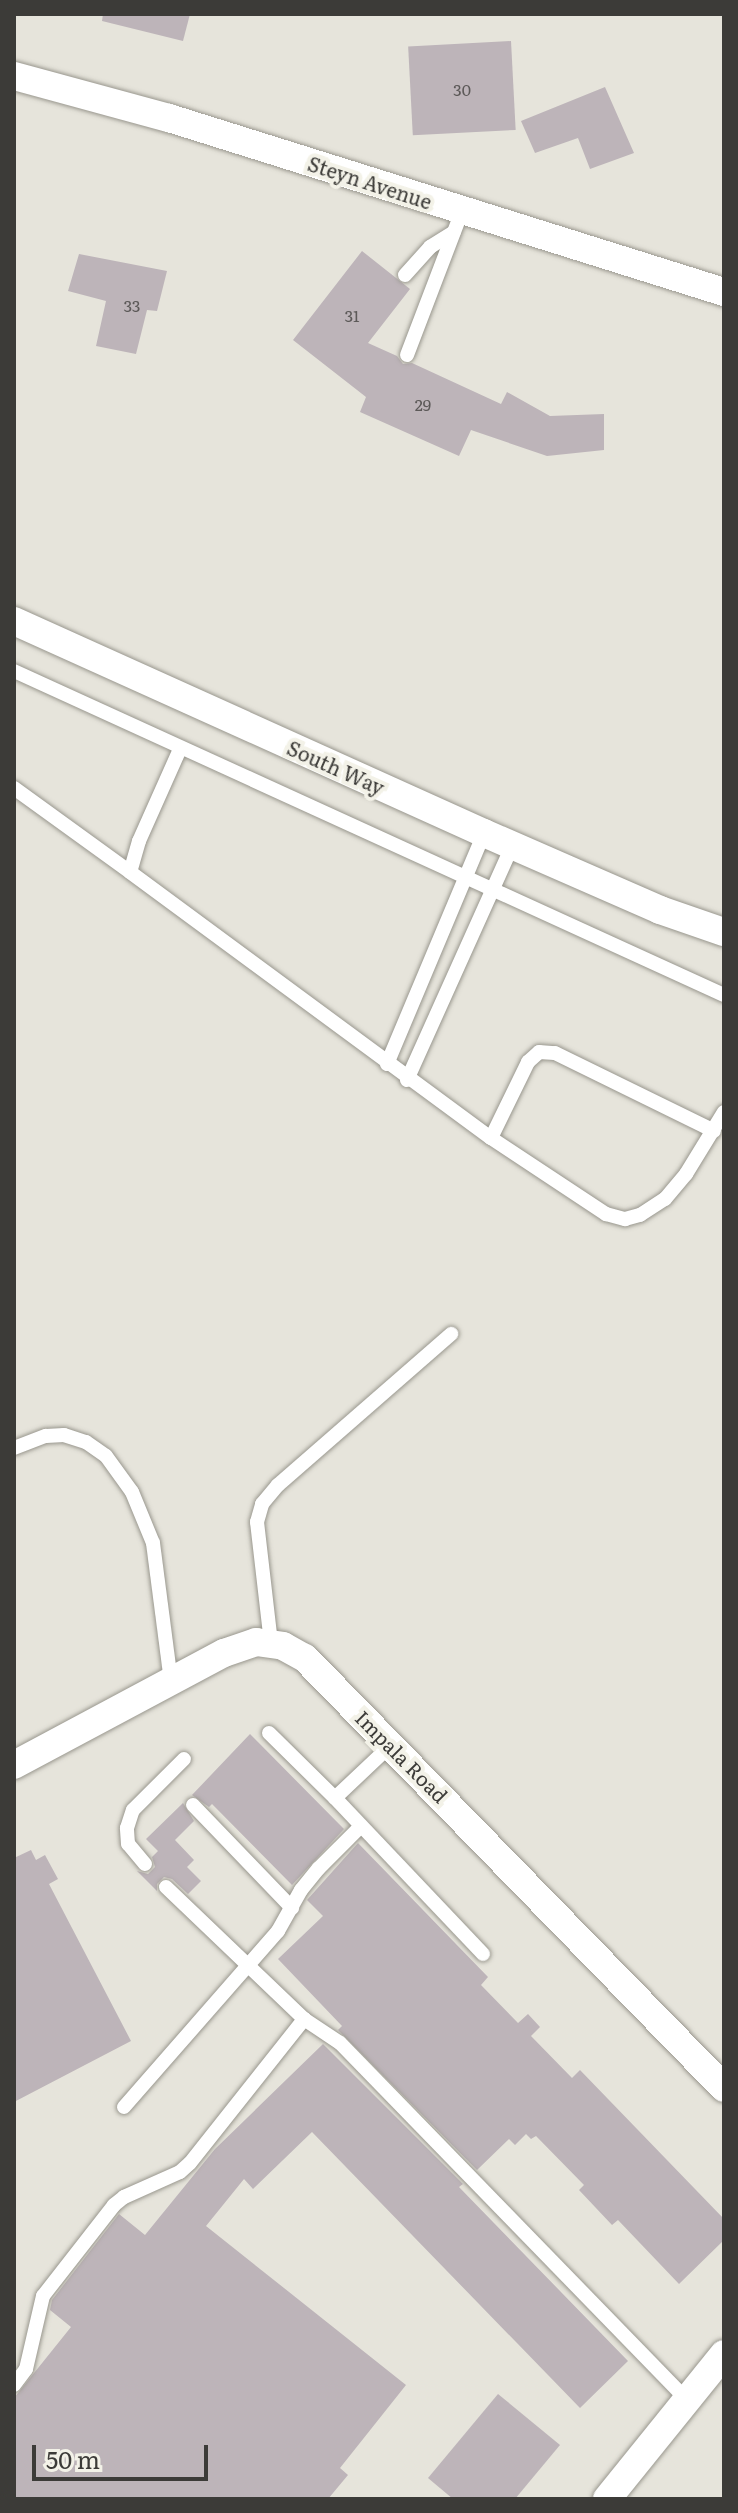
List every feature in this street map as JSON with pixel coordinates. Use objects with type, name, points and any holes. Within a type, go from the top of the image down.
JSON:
[{"type":"street","name":"Steyn Avenue","points":[[14,76],[124,105],[458,222],[724,292]]},
{"type":"street","name":"South Way","points":[[14,621],[484,833],[660,910],[724,932]]},
{"type":"street","name":"South Way","points":[[660,910],[698,939],[724,953]]},
{"type":"street","points":[[14,1765],[224,1653],[256,1642],[271,1643]]},
{"type":"street","name":"Impala Road","points":[[271,1643],[305,1658],[724,2088]]},
{"type":"street","points":[[607,2499],[724,2354]]},
{"type":"lane","points":[[405,275],[458,222]]},
{"type":"lane","points":[[407,355],[458,222]]},
{"type":"lane","points":[[14,671],[724,995]]},
{"type":"lane","points":[[130,872],[139,841],[180,749]]},
{"type":"lane","points":[[14,788],[407,1080],[606,1214],[625,1219],[640,1215],[665,1199],[724,1112]]},
{"type":"lane","points":[[387,1064],[484,833]]},
{"type":"lane","points":[[407,1080],[495,892],[513,844]]},
{"type":"lane","points":[[491,1138],[528,1062],[539,1052],[555,1053],[714,1131]]},
{"type":"lane","points":[[271,1643],[257,1522],[262,1504],[278,1485],[451,1334]]},
{"type":"lane","points":[[14,1448],[46,1436],[64,1435],[86,1442],[106,1456],[132,1492],[153,1543],[171,1682]]},
{"type":"lane","points":[[269,1733],[483,1954]]},
{"type":"lane","points":[[335,1798],[391,1745]]},
{"type":"lane","points":[[145,1864],[128,1844],[127,1828],[133,1810],[184,1759]]},
{"type":"lane","points":[[193,1805],[292,1908]]},
{"type":"lane","points":[[124,2107],[278,1931],[319,1868],[361,1826]]},
{"type":"lane","points":[[166,1887],[304,2019],[340,2043],[687,2400]]},
{"type":"lane","points":[[14,2385],[26,2369],[37,2311],[52,2284],[124,2197],[180,2172],[190,2163],[304,2019]]},
{"type":"building","points":[[103,14],[190,14],[183,41],[102,21]]},
{"type":"building","points":[[511,41],[516,130],[413,135],[408,46]]},
{"type":"building","points":[[605,87],[634,153],[590,169],[578,138],[535,153],[521,121]]},
{"type":"building","points":[[362,251],[410,289],[368,343],[397,356],[403,364],[412,363],[501,404],[507,392],[550,416],[604,414],[604,450],[547,456],[471,430],[459,456],[360,412],[366,397],[293,340]]},
{"type":"building","points":[[79,254],[167,271],[157,311],[147,310],[136,354],[96,346],[106,301],[68,291]]},
{"type":"building","points":[[250,1734],[344,1829],[292,1885],[212,1804],[209,1807],[192,1795]]},
{"type":"building","points":[[183,1803],[194,1821],[175,1840],[194,1860],[187,1867],[201,1881],[188,1894],[172,1879],[164,1877],[157,1884],[157,1891],[137,1871],[148,1874],[155,1867],[152,1857],[158,1851],[146,1839]]},
{"type":"building","points":[[358,1843],[488,1977],[481,1985],[518,2023],[528,2014],[540,2027],[531,2036],[572,2078],[580,2070],[724,2219],[724,2240],[679,2284],[618,2220],[612,2225],[579,2190],[584,2185],[536,2136],[531,2139],[526,2134],[515,2145],[509,2139],[477,2170],[338,2030],[342,2026],[278,1959],[323,1916],[307,1900]]},
{"type":"building","points":[[31,1850],[36,1860],[45,1855],[58,1879],[49,1884],[131,2041],[14,2102],[14,1858]]},
{"type":"building","points":[[323,2044],[463,2184],[459,2187],[628,2361],[580,2408],[312,2132],[253,2189],[244,2179],[206,2226],[406,2385],[340,2468],[348,2475],[328,2499],[14,2499],[14,2398],[71,2327],[50,2310],[52,2300],[119,2214],[145,2235],[215,2149]]},
{"type":"building","points":[[498,2394],[560,2445],[515,2499],[453,2499],[428,2478]]}]
